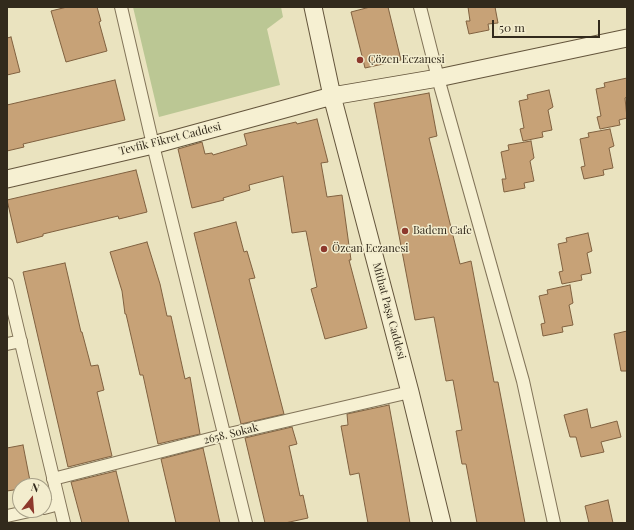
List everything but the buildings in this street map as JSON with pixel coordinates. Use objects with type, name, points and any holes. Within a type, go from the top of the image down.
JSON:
[{"type":"street","points":[[121,7],[153,145],[246,523]]},
{"type":"street","name":"Mithat Paşa Caddesi","points":[[313,7],[332,96],[410,392],[442,523]]},
{"type":"street","points":[[420,7],[438,78],[523,381],[554,523]]},
{"type":"street","name":"Tevfik Fikret Caddesi","points":[[7,179],[153,145],[332,96],[438,78],[627,38]]},
{"type":"street","points":[[7,284],[64,523]]},
{"type":"street","points":[[7,344],[21,341]]},
{"type":"street","name":"2658. Sokak","points":[[53,479],[225,435],[410,392]]},
{"type":"street","points":[[52,506],[59,504]]},
{"type":"green space","points":[[133,7],[281,7],[283,17],[267,29],[280,85],[159,117]]},
{"type":"place","name":"Çözen Eczanesi","points":[[360,60]]},
{"type":"place","name":"Badem Cafe","points":[[405,231]]},
{"type":"place","name":"Özcan Eczanesi","points":[[324,249]]}]
